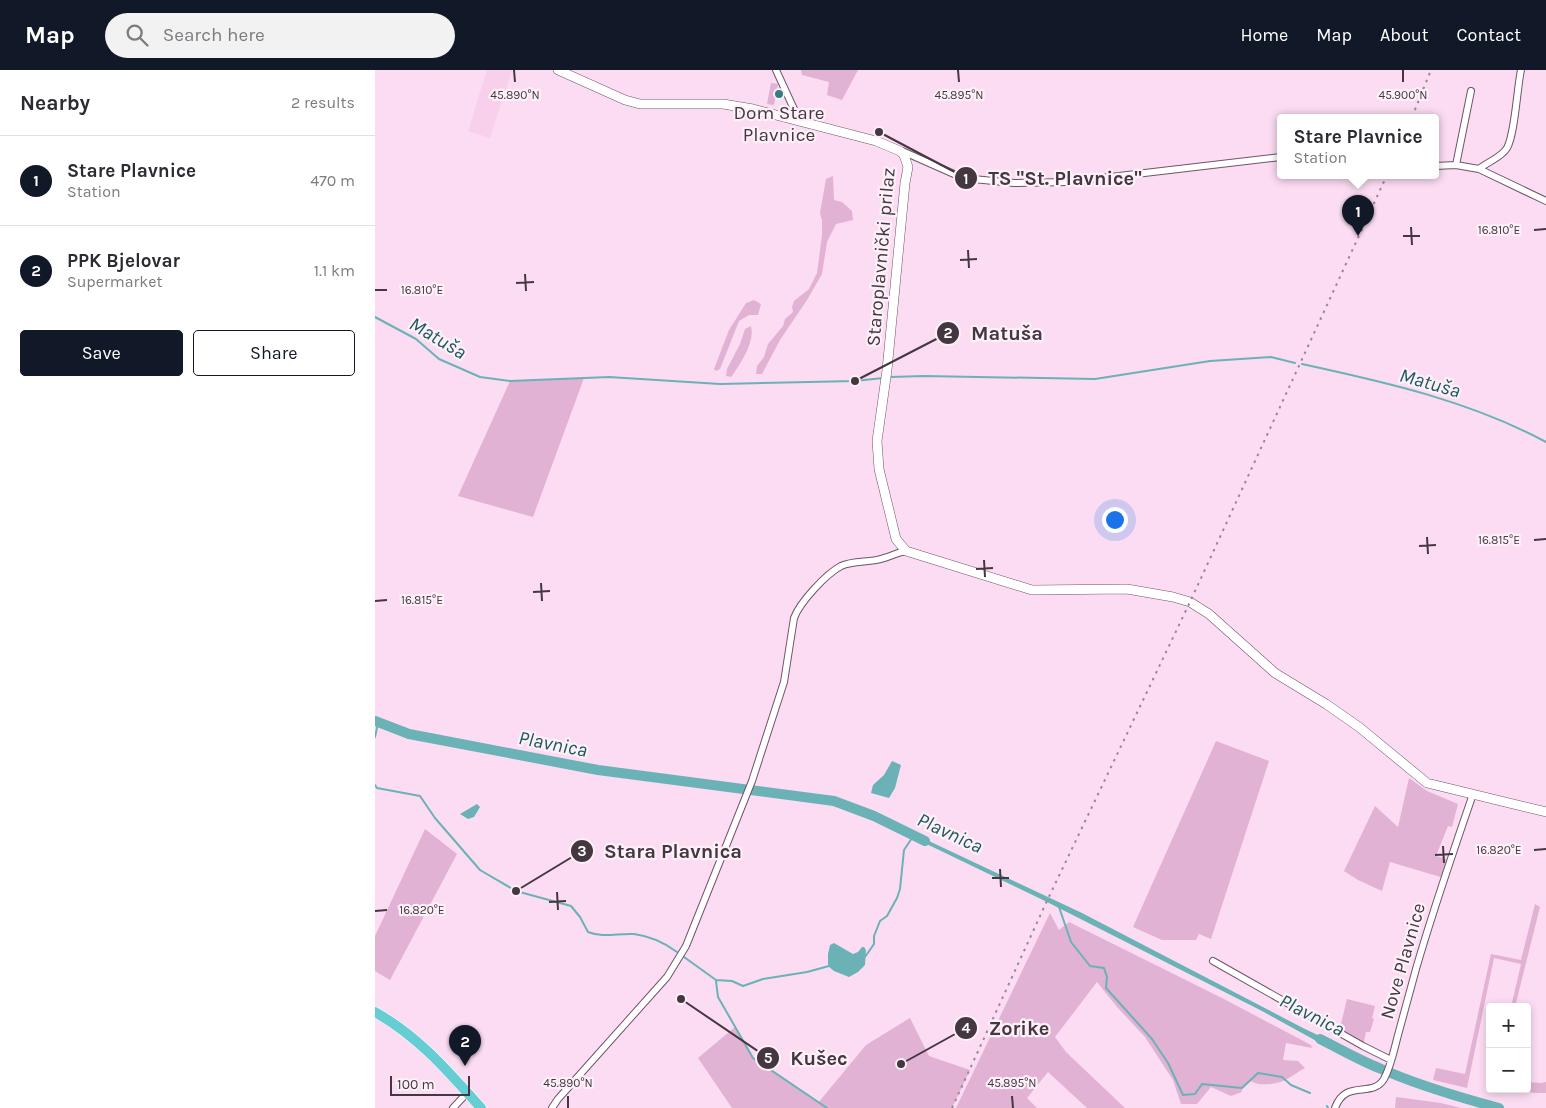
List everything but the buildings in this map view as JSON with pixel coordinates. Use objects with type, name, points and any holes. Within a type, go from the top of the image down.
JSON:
[{"type":"main road","points":[[375,1012],[403,1029],[425,1047],[481,1108]]},
{"type":"street","points":[[558,70],[625,100],[640,104],[723,104],[799,120],[876,141],[963,178],[1014,183],[1068,182],[1277,158]]},
{"type":"street","points":[[776,70],[799,120]]},
{"type":"street","points":[[1479,169],[1497,158],[1506,148],[1510,138],[1521,70]]},
{"type":"street","points":[[1456,166],[1471,91]]},
{"type":"street","name":"Staroplavnički prilaz","points":[[900,151],[907,160],[908,167],[887,370],[877,440],[879,469],[896,539],[906,552]]},
{"type":"street","points":[[908,167],[916,162],[924,161]]},
{"type":"street","points":[[1439,166],[1479,169],[1546,201]]},
{"type":"street","points":[[891,555],[896,539]]},
{"type":"street","points":[[552,1108],[667,977],[686,946],[752,781],[784,682],[793,618],[797,608],[815,587],[841,566],[906,552],[1032,590],[1127,589],[1190,602],[1209,614],[1275,673],[1326,704],[1359,727],[1427,783],[1448,790],[1473,794],[1546,812]]},
{"type":"street","name":"Nove Plavnice","points":[[1335,1108],[1338,1100],[1346,1092],[1375,1087],[1383,1079],[1390,1063],[1416,968],[1443,881],[1473,794]]},
{"type":"street","points":[[1213,961],[1390,1063]]},
{"type":"street","points":[[453,1108],[467,1093]]},
{"type":"shaded area","points":[[487,70],[512,70],[490,138],[468,131]]},
{"type":"shaded area","points":[[801,70],[858,70],[842,100],[827,95],[829,82],[802,75]]},
{"type":"shaded area","points":[[771,83],[778,84],[774,105],[767,104]]},
{"type":"shaded area","points":[[833,176],[834,200],[842,202],[852,211],[853,220],[836,224],[827,242],[822,274],[780,340],[762,374],[756,374],[757,366],[764,357],[768,344],[783,326],[785,319],[793,312],[794,301],[809,289],[817,273],[822,235],[820,213],[826,179]]},
{"type":"shaded area","points":[[754,300],[761,304],[758,315],[749,315],[739,321],[720,369],[716,371],[714,369],[729,330],[746,303]]},
{"type":"shaded area","points":[[751,326],[751,339],[746,352],[732,376],[726,376],[727,369],[740,344],[745,329]]},
{"type":"shaded area","points":[[584,378],[533,517],[458,496],[510,381]]},
{"type":"shaded area","points":[[1216,741],[1269,761],[1211,939],[1199,934],[1196,940],[1162,940],[1133,927]]},
{"type":"shaded area","points":[[892,761],[901,765],[895,788],[889,798],[871,793],[873,785],[884,775]]},
{"type":"shaded area","points":[[1409,778],[1427,791],[1458,804],[1452,827],[1448,826],[1436,856],[1450,860],[1444,878],[1390,862],[1382,891],[1344,871],[1375,806],[1398,827]]},
{"type":"shaded area","points":[[477,804],[480,807],[474,817],[468,819],[460,814]]},
{"type":"shaded area","points":[[425,829],[457,854],[390,980],[375,971],[375,936]]},
{"type":"shaded area","points":[[914,834],[1082,913],[1332,1042],[1332,1045],[1320,1043],[1262,1011],[1047,902],[912,837]]},
{"type":"shaded area","points":[[1535,904],[1540,907],[1516,1003],[1512,1003],[1521,964],[1494,958],[1467,1088],[1433,1080],[1436,1068],[1465,1074],[1491,954],[1521,960]]},
{"type":"shaded area","points":[[1050,913],[1059,930],[1069,922],[1222,998],[1311,1045],[1312,1048],[1286,1043],[1283,1060],[1298,1061],[1305,1068],[1279,1082],[1259,1084],[1251,1081],[1242,1088],[1242,1092],[1231,1096],[1211,1087],[1197,1104],[1181,1104],[1173,1080],[1145,1037],[1097,982],[1055,1037],[1066,1052],[1125,1108],[1087,1108],[1048,1072],[1027,1098],[1037,1108],[956,1108]]},
{"type":"shaded area","points":[[834,943],[853,954],[864,947],[866,950],[865,965],[849,977],[834,971],[828,966],[828,954],[830,945]]},
{"type":"shaded area","points":[[1347,999],[1375,1006],[1372,1018],[1374,1019],[1370,1032],[1366,1032],[1363,1046],[1339,1032]]},
{"type":"shaded area","points":[[910,1018],[929,1056],[970,1070],[952,1108],[732,1108],[698,1058],[735,1027],[753,1058],[818,1103],[866,1045]]},
{"type":"shaded area","points":[[1531,1082],[1546,1082],[1546,1093],[1531,1092]]},
{"type":"shaded area","points":[[1396,1097],[1441,1103],[1461,1108],[1395,1108]]},
{"type":"waterway","name":"Matuša","points":[[375,317],[416,339],[439,359],[480,377],[510,381],[609,377],[720,384],[855,381],[883,378]]},
{"type":"waterway","name":"Matuša","points":[[890,377],[1095,379],[1210,361],[1271,357],[1295,363]]},
{"type":"waterway","name":"Matuša","points":[[1302,364],[1427,394],[1487,415],[1546,442]]},
{"type":"waterway","name":"Plavnica","points":[[375,721],[409,734],[598,770],[834,801],[874,816],[925,841]]},
{"type":"waterway","points":[[375,737],[378,723]]},
{"type":"waterway","points":[[375,785],[377,788],[420,796],[435,818],[480,870],[516,891],[571,906],[580,917],[588,932],[599,935],[634,934],[645,936],[657,940],[677,952]]},
{"type":"waterway","points":[[865,957],[874,944],[874,936],[880,921],[887,916],[897,898],[900,889],[904,850],[914,835]]},
{"type":"waterway","points":[[1059,907],[1071,942],[1090,966],[1104,968],[1107,977],[1106,988],[1152,1039],[1168,1063],[1183,1095],[1195,1094],[1202,1084],[1242,1088],[1258,1073],[1282,1077],[1291,1085],[1310,1093]]},
{"type":"waterway","points":[[684,957],[716,980],[732,981],[743,986],[763,979],[807,972],[829,966]]},
{"type":"waterway","points":[[716,981],[718,997],[753,1058],[827,1108]]},
{"type":"waterway","name":"Plavnica","points":[[1320,1039],[1364,1062],[1408,1080],[1499,1108]]},
{"type":"railway","points":[[1413,114],[1431,70]]},
{"type":"railway","points":[[952,1108],[1046,903],[1190,602],[1385,179]]},
{"type":"place","name":"Dom Stare Plavnice","points":[[779,94]]},
{"type":"place","name":"TS \"St. Plavnice\"","points":[[879,132]]},
{"type":"place","name":"Stare Plavnice","points":[[1358,236]]},
{"type":"place","name":"Matuša","points":[[855,381]]},
{"type":"place","name":"Stara Plavnica","points":[[516,891]]},
{"type":"place","name":"Kušec","points":[[681,999]]},
{"type":"place","name":"Zorike","points":[[901,1064]]},
{"type":"place","name":"PPK Bjelovar","points":[[465,1066]]}]
